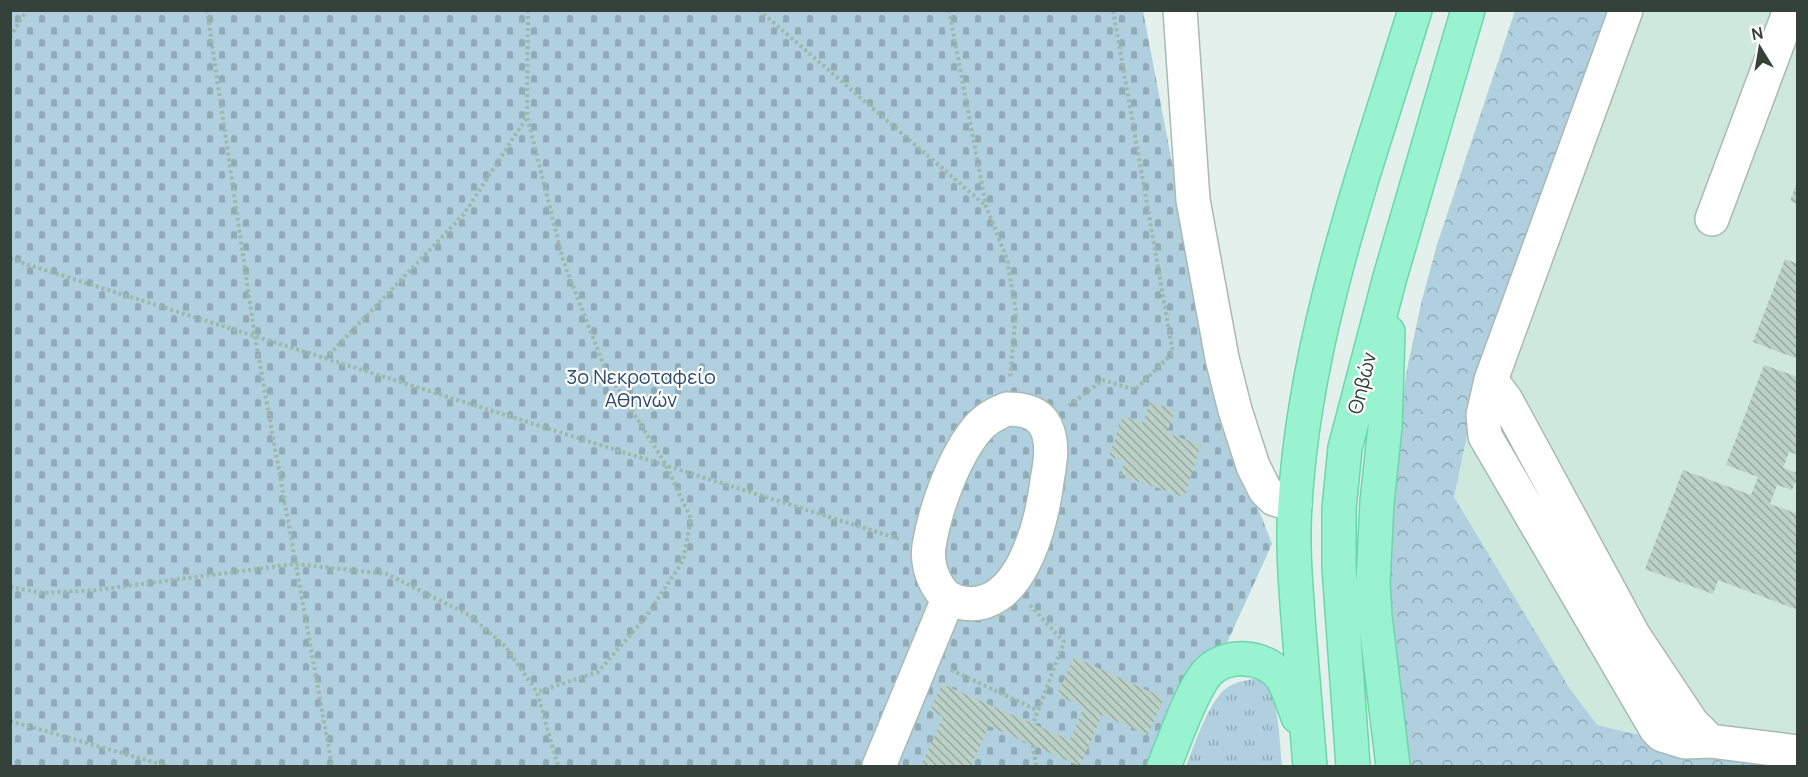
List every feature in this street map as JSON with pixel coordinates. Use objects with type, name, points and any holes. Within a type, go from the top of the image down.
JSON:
[{"type":"main road","points":[[1309,754],[1294,569],[1295,505],[1302,434],[1314,360],[1329,292],[1414,10]]},
{"type":"main road","name":"Θηβών","points":[[1353,766],[1339,567],[1339,509],[1345,448],[1390,277],[1468,10]]},
{"type":"main road","points":[[1390,277],[1385,427],[1377,502],[1373,582],[1393,766]]},
{"type":"main road","points":[[1164,766],[1206,675],[1224,663],[1237,659],[1252,660],[1269,668],[1283,679],[1309,754]]},
{"type":"lane","points":[[1180,10],[1194,201],[1222,358],[1234,410],[1253,466],[1264,490],[1274,499],[1295,505]]},
{"type":"lane","points":[[1626,10],[1491,380],[1483,416],[1485,436],[1656,729],[1662,735],[1685,742],[1710,741],[1797,752]]},
{"type":"lane","points":[[1712,219],[1790,10]]},
{"type":"lane","points":[[1007,409],[1026,411],[1045,425],[1049,437],[1050,457],[1040,523],[1027,558],[1011,584],[993,598],[981,602],[960,603],[948,599],[937,584],[932,570],[929,548],[944,492],[968,442],[977,428],[989,417],[1007,409]]},
{"type":"lane","points":[[879,766],[948,599]]},
{"type":"path","points":[[10,37],[27,10]]},
{"type":"path","points":[[207,10],[255,337],[332,766]]},
{"type":"path","points":[[528,10],[527,116],[563,260],[604,366],[666,465],[691,519],[683,561],[645,618],[598,672],[537,692]]},
{"type":"path","points":[[759,10],[986,206]]},
{"type":"path","points":[[949,10],[986,206],[1007,259],[1016,312],[1007,409]]},
{"type":"path","points":[[1045,425],[1103,380],[1136,390],[1173,353],[1113,10]]},
{"type":"path","points":[[325,359],[464,214],[527,116]]},
{"type":"path","points":[[10,259],[929,548]]},
{"type":"path","points":[[10,587],[42,593],[96,590],[295,564],[387,574],[469,615],[505,646],[537,692],[558,766]]},
{"type":"path","points":[[1011,584],[1064,642],[1033,724]]},
{"type":"path","points":[[945,668],[1037,710]]},
{"type":"path","points":[[10,721],[167,766]]},
{"type":"path","points":[[1033,745],[1036,766]]},
{"type":"shaded area","points":[[1515,11],[1797,11],[1797,766],[1400,713],[1399,423],[1407,369],[1437,245]]},
{"type":"green space","name":"3ο Νεκροταφείο Αθηνών","points":[[10,11],[1143,11],[1218,404],[1272,544],[1227,643],[1201,655],[1149,766],[11,766]]},
{"type":"green space","points":[[1515,11],[1616,11],[1474,381],[1466,440],[1454,497],[1570,689],[1597,725],[1698,749],[1796,766],[1405,766],[1386,595],[1399,423],[1407,369],[1437,245]]},
{"type":"green space","points":[[1253,679],[1266,682],[1271,691],[1278,723],[1282,766],[1186,766],[1201,727],[1217,698],[1230,686]]},
{"type":"building","points":[[1798,182],[1798,204],[1790,201]]},
{"type":"building","points":[[1785,259],[1798,264],[1798,359],[1753,342]]},
{"type":"building","points":[[1764,365],[1798,377],[1798,455],[1789,452],[1783,468],[1798,473],[1798,476],[1792,490],[1777,485],[1770,504],[1798,514],[1798,610],[1718,580],[1713,594],[1645,569],[1683,470],[1751,495],[1758,477],[1726,465]]},
{"type":"building","points":[[1150,402],[1175,410],[1167,433],[1201,445],[1184,497],[1120,475],[1125,462],[1109,456],[1123,416],[1143,423]]},
{"type":"building","points":[[1074,657],[1164,698],[1148,735],[1102,715],[1080,766],[989,726],[971,766],[921,766],[943,717],[930,710],[942,684],[1070,740],[1084,707],[1057,695]]}]
